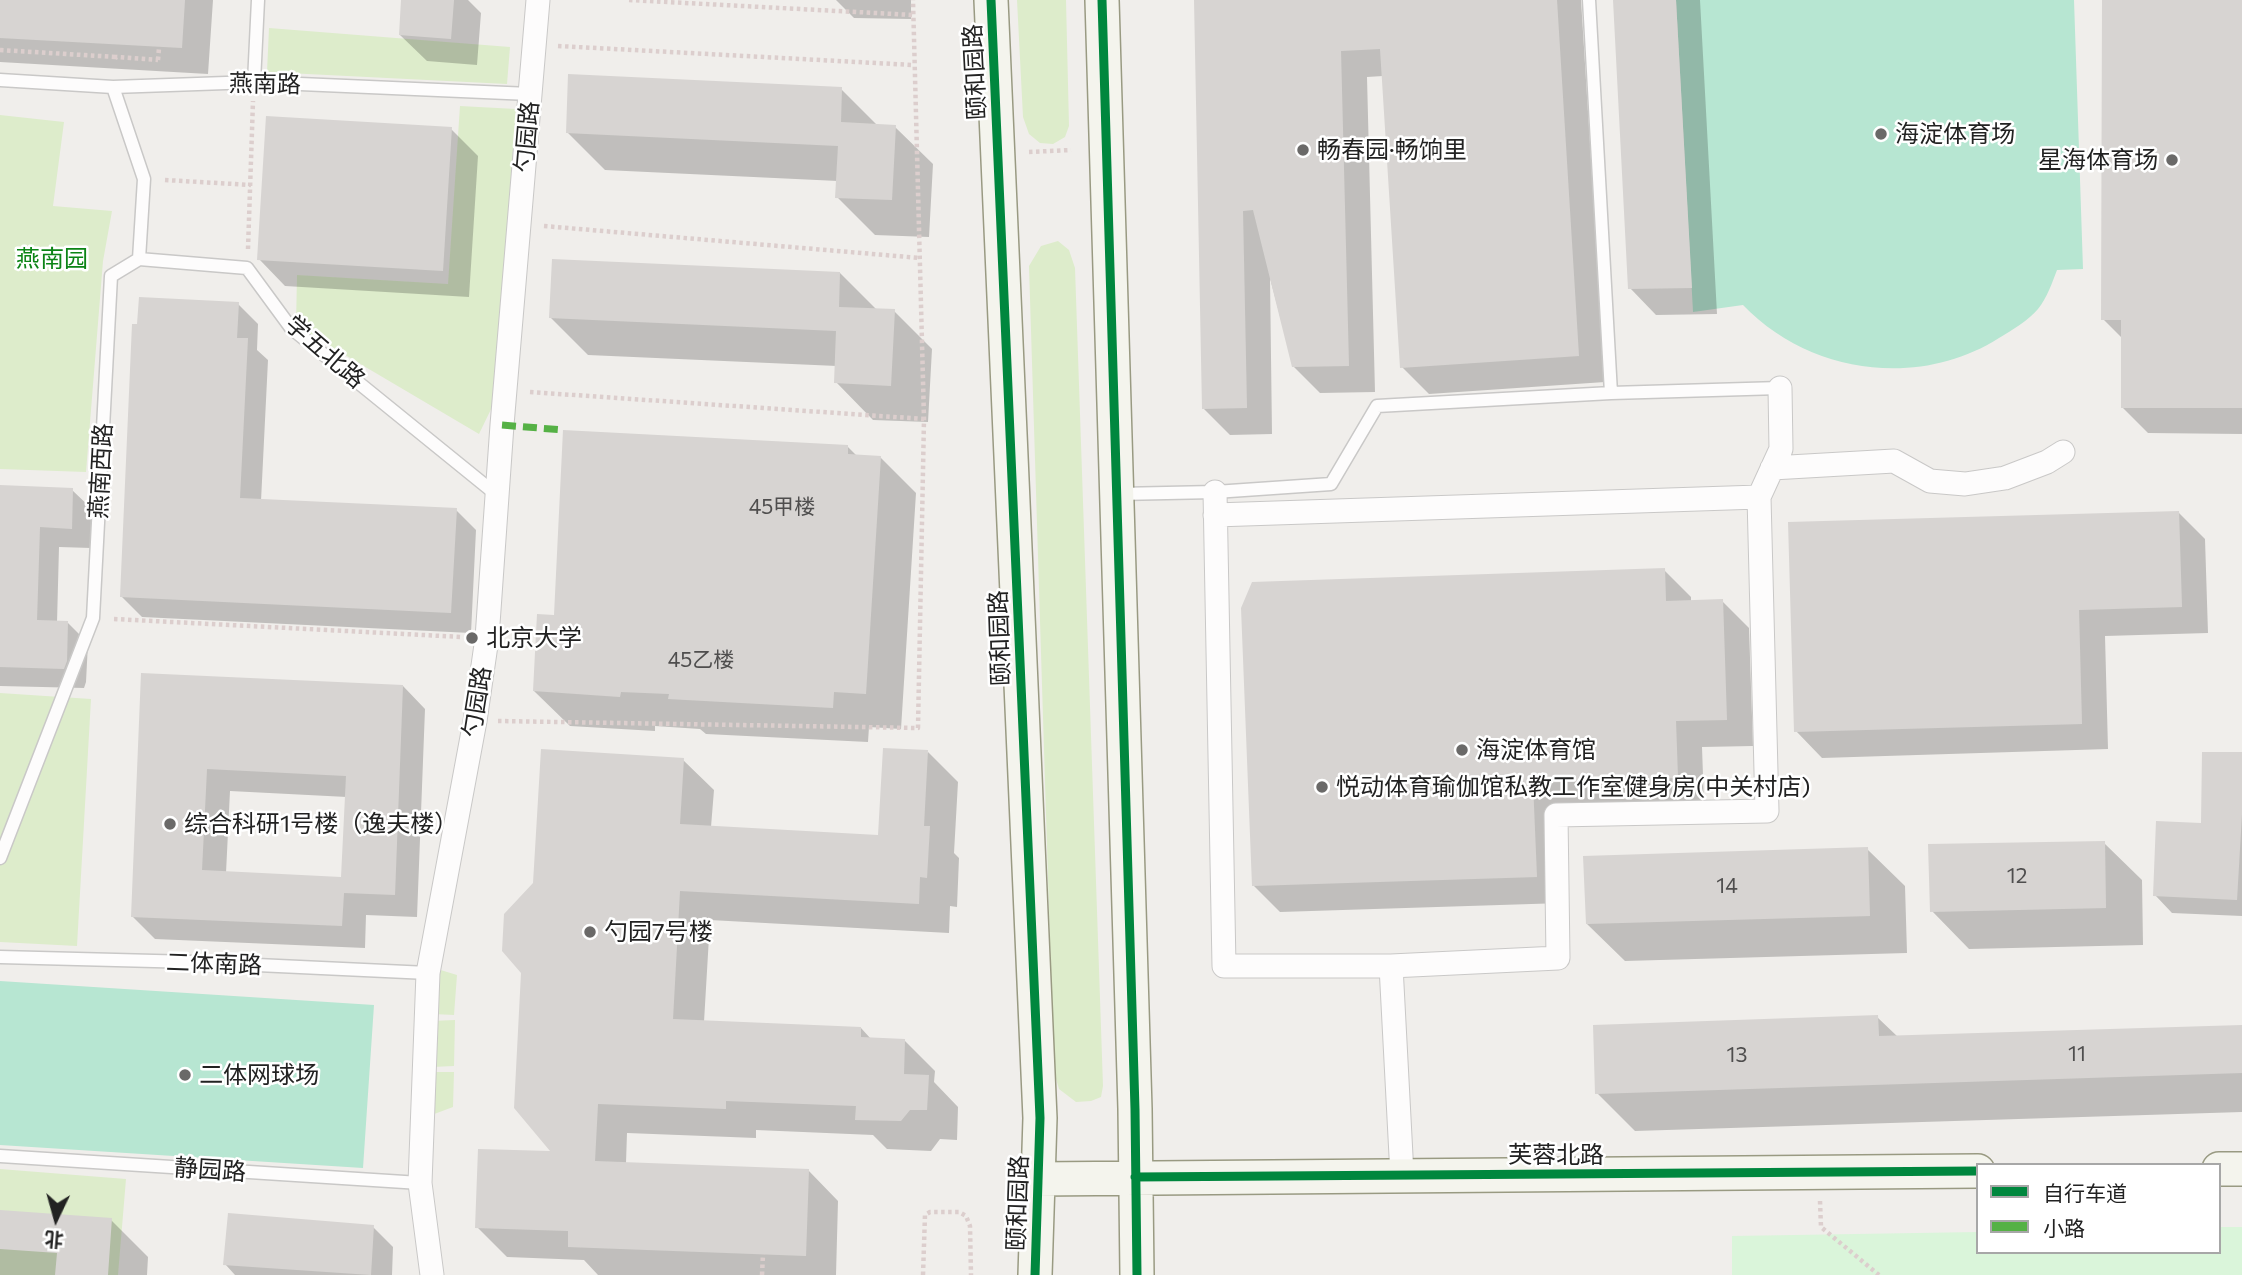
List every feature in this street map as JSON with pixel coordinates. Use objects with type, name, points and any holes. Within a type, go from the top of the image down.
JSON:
[{"type":"street","name":"勺园路","points":[[432,1275],[420,1183],[428,973],[475,721],[487,638],[538,0]]},
{"type":"street","name":"颐和园路","points":[[991,0],[1040,1118],[1035,1275]]},
{"type":"street","points":[[1102,0],[1137,1275]]},
{"type":"street","points":[[1215,492],[1224,966],[1391,966],[1558,958],[1556,815],[1767,811],[1759,496],[1781,449],[1780,388]]},
{"type":"street","points":[[1772,468],[1894,461],[1930,481],[1965,484],[2005,478],[2047,462],[2063,452]]},
{"type":"street","points":[[1215,515],[1759,496]]},
{"type":"street","points":[[1391,966],[1402,1175]]},
{"type":"street","points":[[2221,1169],[2242,1169]]},
{"type":"street","name":"芙蓉北路","points":[[1037,1178],[1976,1171]]},
{"type":"lane","points":[[254,82],[258,0]]},
{"type":"lane","points":[[1589,0],[1611,393]]},
{"type":"lane","name":"燕南路","points":[[0,80],[113,87],[254,82],[530,94]]},
{"type":"lane","points":[[113,87],[144,179],[139,259],[247,268]]},
{"type":"lane","name":"燕南西路","points":[[0,858],[93,618],[111,276],[139,259]]},
{"type":"lane","name":"学五北路","points":[[247,268],[291,328],[497,495]]},
{"type":"lane","points":[[1117,494],[1215,492],[1331,484],[1377,406],[1611,393],[1780,388]]},
{"type":"lane","name":"二体南路","points":[[0,957],[193,962],[428,973]]},
{"type":"lane","name":"静园路","points":[[0,1156],[420,1183]]},
{"type":"path","points":[[629,0],[913,15]]},
{"type":"path","points":[[475,721],[918,727],[924,419],[913,0]]},
{"type":"path","points":[[534,45],[914,65]]},
{"type":"path","points":[[0,50],[158,60],[159,48]]},
{"type":"path","points":[[115,68],[116,57]]},
{"type":"path","points":[[247,268],[254,82]]},
{"type":"path","points":[[1027,152],[1070,150]]},
{"type":"path","points":[[144,179],[251,185]]},
{"type":"path","points":[[519,224],[920,258]]},
{"type":"path","points":[[506,390],[924,419]]},
{"type":"path","points":[[93,618],[487,638]]},
{"type":"path","points":[[1819,1172],[1821,1227],[1879,1275]]},
{"type":"path","points":[[923,1275],[925,1215],[930,1212],[959,1212],[966,1216],[970,1226],[971,1275]]},
{"type":"path","points":[[762,1275],[763,1254]]},
{"type":"green space","points":[[1017,0],[1066,0],[1069,126],[1065,137],[1053,144],[1040,143],[1029,134],[1023,117]]},
{"type":"green space","name":"海淀体育场","points":[[1676,0],[2074,0],[2083,269],[2057,270],[2038,309],[1999,338],[1968,354],[1935,364],[1900,368],[1866,366],[1832,359],[1800,346],[1770,328],[1743,305],[1693,312]]},
{"type":"green space","points":[[269,28],[510,47],[507,84],[267,72]]},
{"type":"green space","points":[[460,106],[516,109],[495,401],[479,434],[296,326],[297,275],[448,284]]},
{"type":"green space","name":"燕南园","points":[[0,115],[64,122],[53,206],[112,211],[103,261],[86,472],[0,469]]},
{"type":"green space","points":[[1058,241],[1069,250],[1075,268],[1103,1086],[1101,1097],[1076,1102],[1059,1089],[1054,1072],[1029,266],[1041,246]]},
{"type":"green space","points":[[0,693],[91,699],[77,946],[0,942]]},
{"type":"green space","points":[[434,968],[457,975],[454,1015],[433,1014]]},
{"type":"green space","name":"二体网球场","points":[[0,981],[374,1005],[363,1168],[0,1145]]},
{"type":"green space","points":[[455,1020],[454,1066],[432,1067],[431,1021]]},
{"type":"green space","points":[[430,1072],[454,1072],[453,1107],[429,1116]]},
{"type":"green space","points":[[0,1169],[126,1179],[118,1275],[0,1275]]},
{"type":"green space","points":[[2221,1227],[2242,1227],[2242,1275],[1732,1275],[1732,1236],[1976,1232],[1976,1254],[2221,1254]]},
{"type":"building","points":[[0,0],[185,0],[182,48],[0,38]]},
{"type":"building","points":[[401,0],[454,0],[451,39],[399,35]]},
{"type":"building","points":[[1194,0],[1557,0],[1579,356],[1400,368],[1380,49],[1341,51],[1349,366],[1292,367],[1253,210],[1243,211],[1247,408],[1202,409]]},
{"type":"building","points":[[1613,0],[1676,0],[1692,288],[1628,289]]},
{"type":"building","name":"星海体育场","points":[[2102,0],[2242,0],[2242,408],[2121,408],[2121,320],[2101,320]]},
{"type":"building","points":[[568,74],[842,87],[841,122],[896,125],[892,200],[835,198],[838,146],[566,133]]},
{"type":"building","points":[[266,116],[452,127],[443,271],[257,260]]},
{"type":"building","points":[[552,259],[840,272],[839,307],[895,309],[891,386],[834,383],[836,331],[549,318]]},
{"type":"building","points":[[139,297],[239,302],[237,338],[248,338],[240,498],[457,508],[451,613],[120,597],[132,324],[137,324]]},
{"type":"building","points":[[563,430],[848,445],[848,454],[881,456],[866,694],[834,692],[833,708],[668,699],[669,694],[621,692],[620,697],[533,691],[537,614],[554,615]]},
{"type":"building","points":[[0,485],[73,488],[72,529],[40,527],[37,620],[68,621],[67,661],[64,669],[0,667]]},
{"type":"building","points":[[2179,511],[2182,607],[2079,610],[2082,724],[1794,732],[1788,522]]},
{"type":"building","name":"海淀体育馆","points":[[1665,568],[1666,601],[1723,599],[1727,720],[1676,721],[1678,778],[1533,783],[1537,877],[1252,886],[1241,608],[1252,582]]},
{"type":"building","name":"综合科研1号楼（逸夫楼）","points":[[141,673],[403,685],[395,895],[344,893],[342,926],[131,917]],"holes":[[[207,769],[346,776],[341,877],[202,870]]]},
{"type":"building","points":[[883,748],[928,750],[924,826],[930,826],[927,878],[920,877],[919,904],[680,891],[673,1019],[861,1027],[861,1037],[905,1039],[904,1074],[929,1075],[927,1110],[910,1110],[901,1121],[855,1120],[856,1106],[726,1101],[726,1109],[598,1104],[595,1161],[809,1169],[806,1256],[568,1247],[568,1231],[475,1228],[478,1149],[550,1151],[514,1108],[521,973],[502,951],[504,914],[533,883],[541,749],[684,758],[680,824],[878,835]]},
{"type":"building","points":[[2202,752],[2242,752],[2237,900],[2153,896],[2156,821],[2201,823]]},
{"type":"building","points":[[2105,841],[2106,908],[1930,912],[1928,844]]},
{"type":"building","points":[[1868,847],[1870,916],[1586,924],[1583,856]]},
{"type":"building","points":[[1878,1015],[1879,1036],[2242,1025],[2242,1073],[1595,1094],[1593,1025]]},
{"type":"building","points":[[0,1210],[112,1218],[108,1275],[55,1275],[57,1253],[0,1249]]},
{"type":"building","points":[[228,1213],[374,1225],[371,1275],[223,1265]]},
{"type":"marked path","points":[[502,425],[563,430]]},
{"type":"cycle path","points":[[991,0],[1040,1118],[1035,1275]]},
{"type":"cycle path","points":[[1102,0],[1135,1109],[1137,1275]]},
{"type":"cycle path","points":[[1135,1177],[1976,1171]]},
{"type":"place","name":"海淀体育场","points":[[1881,134]]},
{"type":"place","name":"畅春园·畅饷里","points":[[1303,150]]},
{"type":"place","name":"星海体育场","points":[[2172,160]]},
{"type":"place","name":"北京大学","points":[[472,638]]},
{"type":"place","name":"海淀体育馆","points":[[1462,750]]},
{"type":"place","name":"悦动体育瑜伽馆私教工作室健身房(中关村店)","points":[[1322,787]]},
{"type":"place","name":"综合科研1号楼（逸夫楼）","points":[[170,824]]},
{"type":"place","name":"勺园7号楼","points":[[590,932]]},
{"type":"place","name":"二体网球场","points":[[185,1075]]}]
